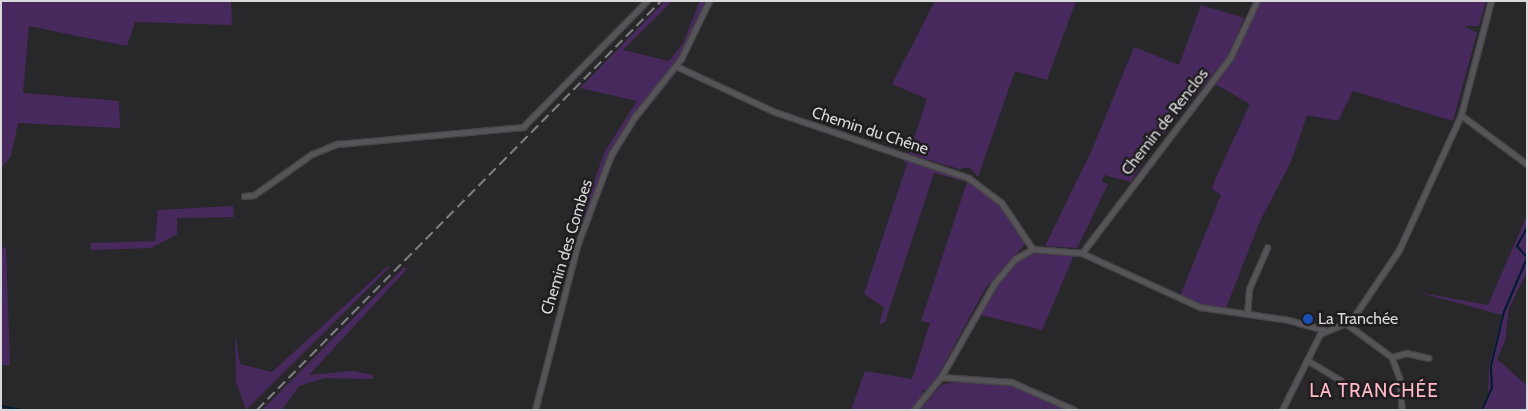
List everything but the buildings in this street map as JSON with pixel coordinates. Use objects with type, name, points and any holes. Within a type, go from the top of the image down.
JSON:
[{"type":"street","points":[[244,196],[254,195],[312,154],[338,144],[523,127],[647,1]]},
{"type":"street","name":"Chemin des Combes","points":[[535,410],[577,246],[611,155],[628,125],[676,66],[709,1]]},
{"type":"street","name":"Chemin de Renclos","points":[[1082,253],[1230,58],[1257,1]]},
{"type":"street","points":[[914,410],[941,377],[994,284],[1015,259],[1032,249],[1082,253],[1180,300],[1216,311],[1247,314],[1324,330],[1347,324],[1392,264],[1461,115],[1491,1]]},
{"type":"street","name":"Chemin du Chêne","points":[[676,66],[775,112],[969,178],[1002,203],[1032,249]]},
{"type":"street","points":[[1461,115],[1527,164]]},
{"type":"street","points":[[1247,314],[1249,289],[1267,248]]},
{"type":"street","points":[[1347,324],[1392,357],[1400,380],[1402,410]]},
{"type":"street","points":[[1282,410],[1324,330]]},
{"type":"street","points":[[1392,357],[1407,353],[1428,358]]},
{"type":"street","points":[[1307,360],[1340,380]]},
{"type":"street","points":[[941,377],[1012,382],[1074,410]]},
{"type":"shaded area","points":[[1,1],[231,1],[232,25],[135,22],[127,46],[29,26],[23,93],[119,101],[120,128],[18,123],[11,156],[1,168]]},
{"type":"shaded area","points":[[665,1],[672,1],[623,50],[669,61],[683,43],[700,1],[705,1],[687,46],[670,68],[676,73],[631,129],[609,169],[604,168],[583,222],[580,220],[605,151],[637,101],[580,88]]},
{"type":"shaded area","points":[[935,1],[1076,1],[1047,80],[1015,71],[978,177],[969,167],[959,169],[909,154],[927,99],[892,84]]},
{"type":"shaded area","points":[[1260,1],[1486,1],[1479,26],[1464,26],[1477,33],[1453,121],[1353,91],[1338,121],[1307,115],[1291,162],[1260,221],[1226,308],[1212,308],[1180,296],[1221,195],[1212,189],[1217,175],[1250,104],[1215,84]]},
{"type":"shaded area","points":[[1201,5],[1244,18],[1228,56],[1150,151],[1131,182],[1104,175],[1102,181],[1108,184],[1077,248],[1045,246],[1091,152],[1134,47],[1179,65]]},
{"type":"shaded area","points":[[901,159],[960,177],[973,183],[997,201],[1025,244],[985,289],[931,388],[922,391],[925,394],[911,410],[851,410],[865,371],[912,379],[930,323],[921,321],[967,182],[934,173],[885,322],[879,325],[884,307],[864,294],[907,164]]},
{"type":"shaded area","points":[[233,206],[234,217],[177,218],[177,234],[151,248],[91,250],[90,243],[155,241],[158,210]]},
{"type":"shaded area","points":[[1527,215],[1527,272],[1509,308],[1505,341],[1497,359],[1527,386],[1527,410],[1480,410],[1488,395],[1489,367],[1502,315],[1417,292],[1488,305]]},
{"type":"shaded area","points":[[6,247],[10,365],[1,365],[1,248]]},
{"type":"shaded area","points":[[1032,253],[1074,255],[1042,330],[977,314],[1011,267]]},
{"type":"shaded area","points":[[388,266],[390,267],[246,410],[236,382],[235,334],[240,364],[272,372]]},
{"type":"shaded area","points":[[404,267],[407,269],[309,375],[353,371],[373,375],[373,379],[325,378],[299,386],[282,410],[262,410]]},
{"type":"shaded area","points":[[957,381],[1019,386],[1068,410],[920,410],[941,385]]},
{"type":"waterway","points":[[1527,228],[1517,246],[1527,257]]},
{"type":"waterway","points":[[1482,410],[1492,388],[1491,366],[1504,312],[1527,258]]},
{"type":"waterway","points":[[1,406],[21,410]]},
{"type":"railway","points":[[257,410],[661,1]]},
{"type":"place","name":"La Tranchée","points":[[1308,319]]},
{"type":"district","name":"LA TRANCHÉE","points":[[1374,391]]}]
